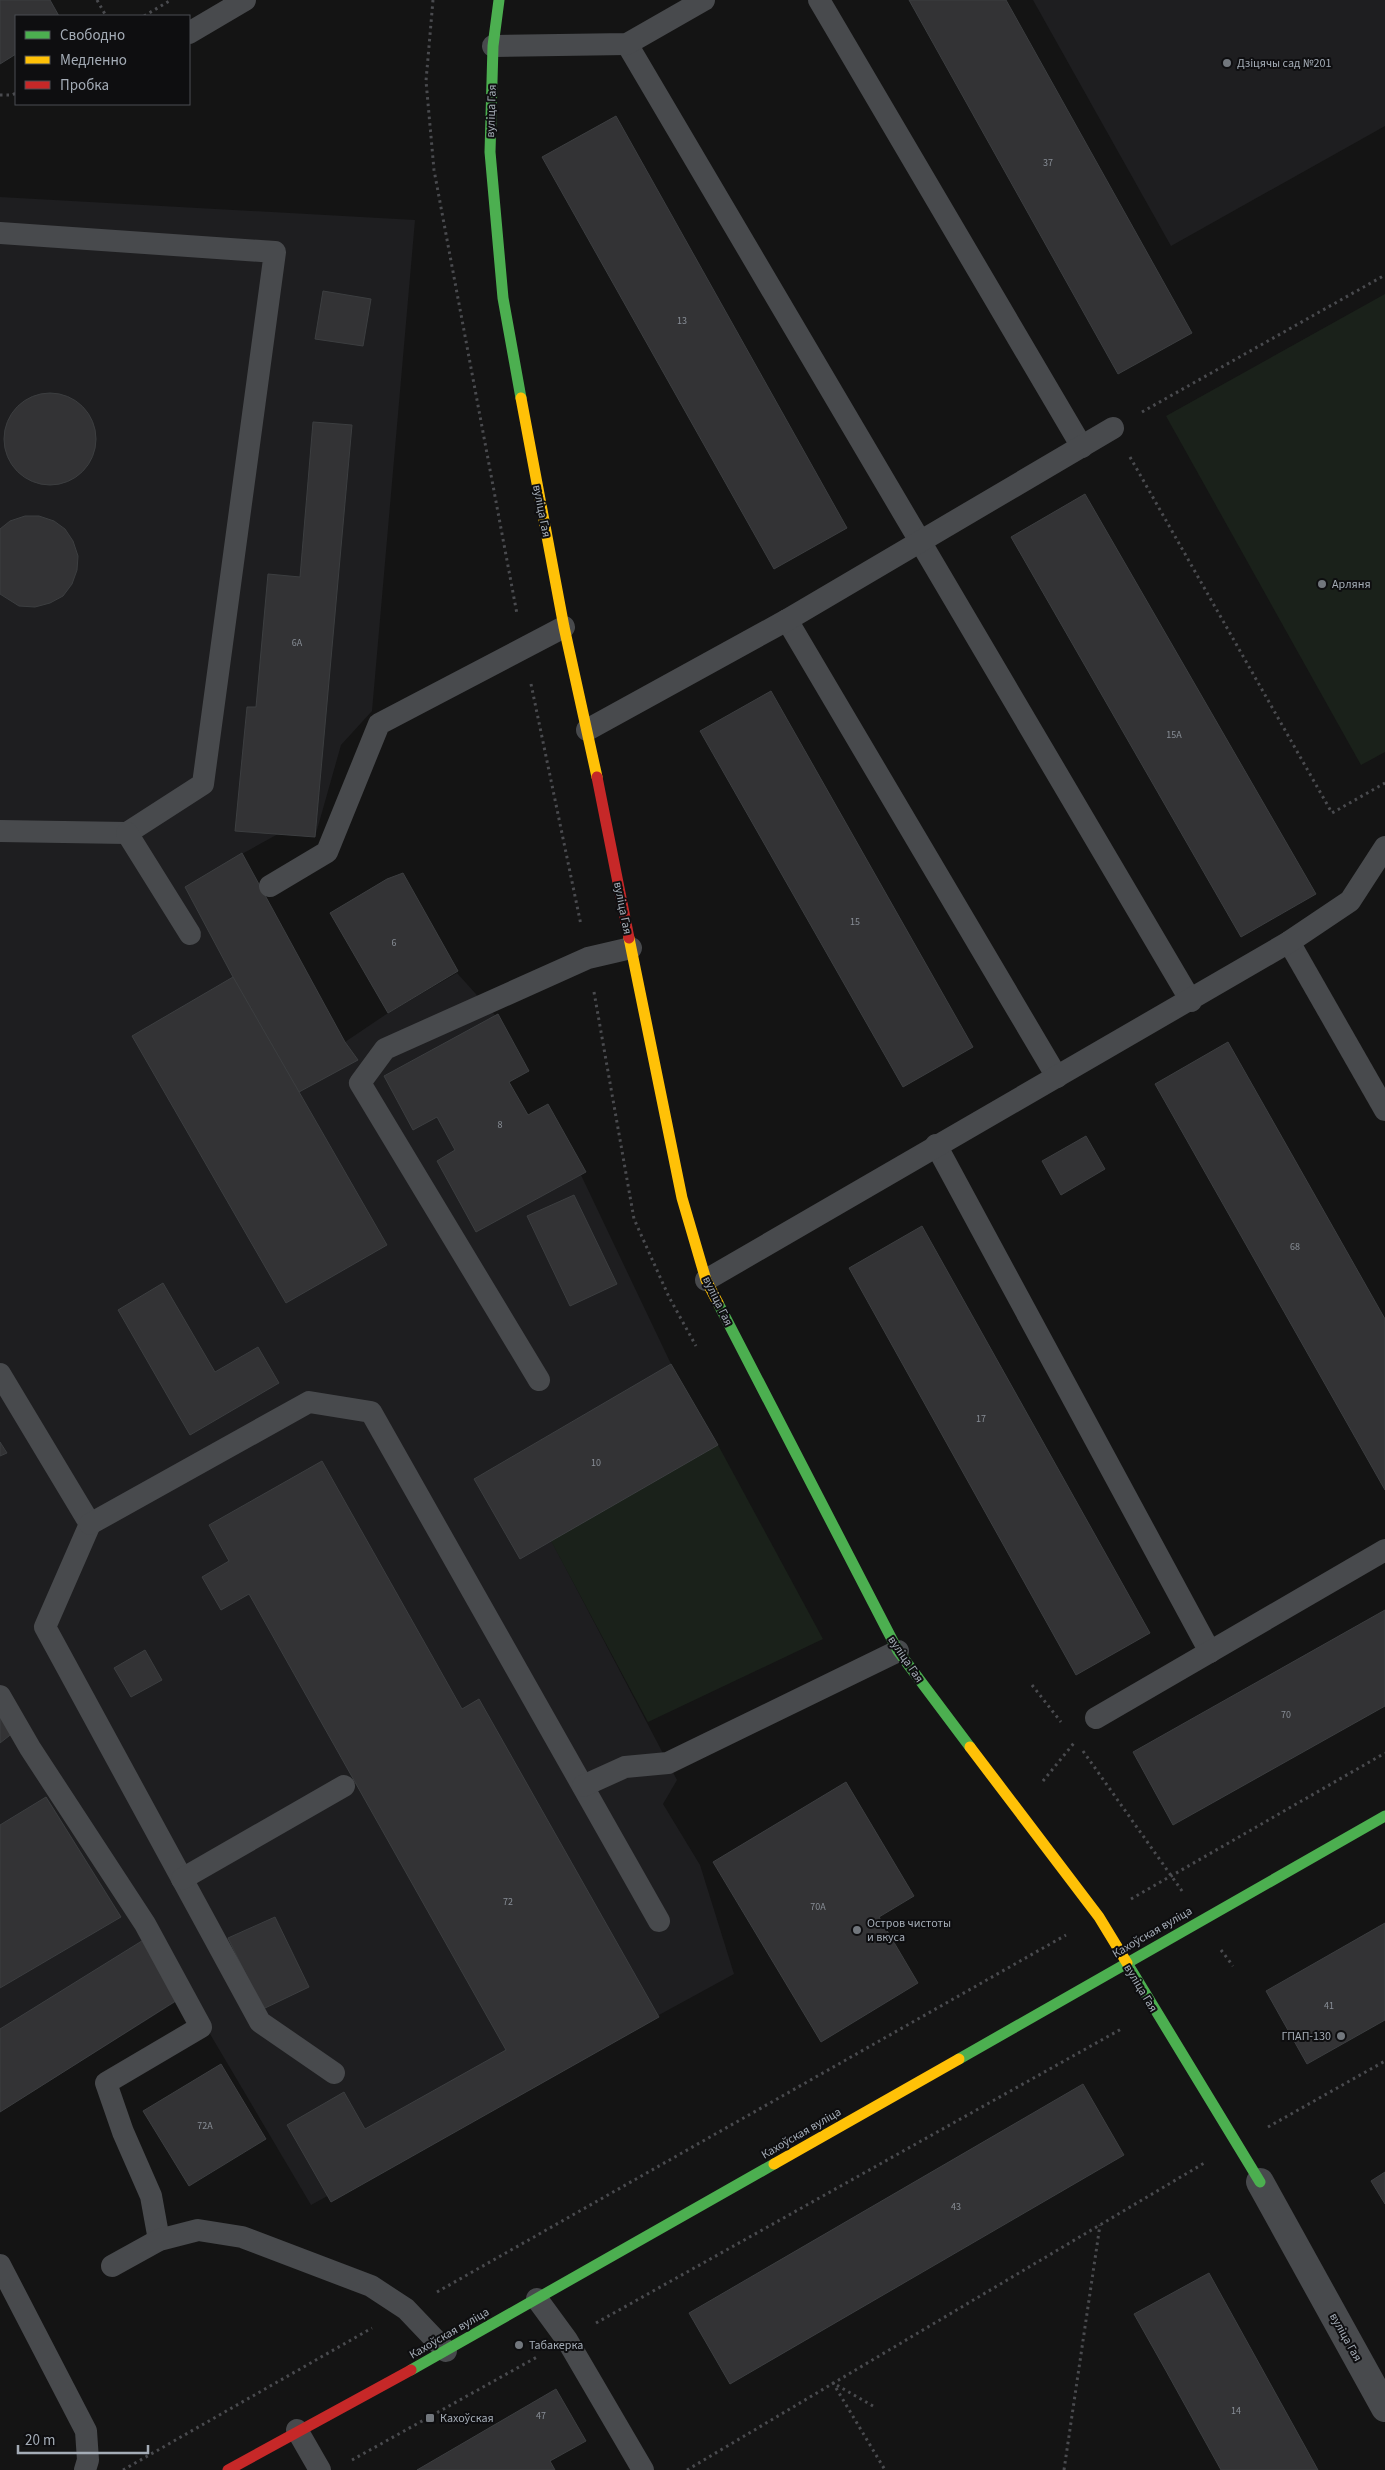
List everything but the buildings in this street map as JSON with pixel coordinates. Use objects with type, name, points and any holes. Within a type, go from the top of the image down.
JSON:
[{"type":"street","name":"вуліца Гая","points":[[498,0],[494,46],[490,152],[503,298],[564,627],[588,730],[682,1198],[706,1280],[898,1652],[1099,1918],[1260,2182],[1385,2408]]},
{"type":"street","name":"Кахоўская вуліца","points":[[228,2470],[297,2430],[446,2351],[1385,1816]]},
{"type":"lane","points":[[190,32],[245,0]]},
{"type":"lane","points":[[494,46],[628,44],[704,0]]},
{"type":"lane","points":[[819,0],[1082,447]]},
{"type":"lane","points":[[628,44],[1191,1000]]},
{"type":"lane","points":[[0,233],[275,252],[203,784],[127,833],[0,831]]},
{"type":"lane","points":[[588,730],[787,620],[1113,428]]},
{"type":"lane","points":[[787,620],[1057,1077]]},
{"type":"lane","points":[[270,886],[327,852],[379,724],[564,627]]},
{"type":"lane","points":[[127,833],[190,934]]},
{"type":"lane","points":[[706,1280],[936,1145],[1290,942],[1350,901],[1385,847]]},
{"type":"lane","points":[[1290,942],[1385,1110]]},
{"type":"lane","points":[[539,1380],[360,1083],[385,1049],[588,958],[631,948]]},
{"type":"lane","points":[[936,1145],[1210,1652]]},
{"type":"lane","points":[[0,1374],[90,1524]]},
{"type":"lane","points":[[334,2072],[260,2022],[45,1627],[90,1524],[309,1402],[371,1412],[659,1921]]},
{"type":"lane","points":[[1096,1718],[1385,1550]]},
{"type":"lane","points":[[583,1786],[625,1767],[668,1763],[898,1652]]},
{"type":"lane","points":[[0,1696],[30,1748],[145,1924],[201,2026],[106,2083],[123,2132],[151,2196],[159,2240]]},
{"type":"lane","points":[[182,1879],[344,1786]]},
{"type":"lane","points":[[112,2266],[159,2240],[198,2230],[242,2237],[371,2286],[406,2309],[446,2351]]},
{"type":"lane","points":[[0,2265],[86,2431],[88,2460],[85,2470]]},
{"type":"lane","points":[[537,2298],[567,2340],[644,2470]]},
{"type":"lane","points":[[297,2430],[320,2470]]},
{"type":"path","points":[[96,0],[105,15]]},
{"type":"path","points":[[146,15],[171,0]]},
{"type":"path","points":[[0,95],[12,95],[15,93]]},
{"type":"path","points":[[1385,275],[1113,428],[1332,812],[1385,783]]},
{"type":"path","points":[[1032,1685],[1076,1741],[1172,1875],[1200,1921],[1233,1966]]},
{"type":"path","points":[[1042,1782],[1096,1718]]},
{"type":"path","points":[[123,2470],[1099,1918],[1385,1753]]},
{"type":"path","points":[[352,2461],[1154,2010]]},
{"type":"path","points":[[687,2470],[1100,2224],[1385,2061]]},
{"type":"path","points":[[1064,2470],[1100,2224]]},
{"type":"path","points":[[833,2383],[873,2406]]},
{"type":"path","points":[[833,2383],[885,2470]]},
{"type":"shaded area","name":"Дзіцячы сад №201","points":[[1033,0],[1385,0],[1385,126],[1171,246]]},
{"type":"shaded area","points":[[0,197],[415,220],[372,711],[341,745],[315,837],[278,834],[242,854],[345,1042],[388,1013],[457,973],[503,1024],[529,1071],[509,1082],[528,1115],[548,1104],[586,1172],[581,1175],[671,1364],[718,1445],[552,1542],[677,1780],[663,1804],[700,1865],[734,1974],[311,2205],[187,1995],[0,2112]]},
{"type":"shaded area","name":"Арляня","points":[[1385,294],[1385,752],[1361,765],[1166,416]]},
{"type":"shaded area","points":[[718,1445],[823,1639],[648,1722],[551,1541]]},
{"type":"traffic: fast","points":[[499,0],[493,46],[490,152],[503,298],[521,398]]},
{"type":"traffic: fast","points":[[718,1303],[898,1651],[970,1747]]},
{"type":"traffic: fast","points":[[959,2059],[1385,1816]]},
{"type":"traffic: fast","points":[[1127,1963],[1260,2182]]},
{"type":"traffic: fast","points":[[411,2370],[774,2164]]},
{"type":"traffic: slow","points":[[521,398],[564,627],[597,777]]},
{"type":"traffic: slow","points":[[629,938],[682,1198],[706,1280],[718,1303]]},
{"type":"traffic: slow","points":[[970,1747],[1099,1917],[1127,1963]]},
{"type":"traffic: slow","points":[[774,2164],[959,2059]]},
{"type":"traffic: jam","points":[[597,777],[629,938]]},
{"type":"traffic: jam","points":[[228,2470],[411,2370]]},
{"type":"place","name":"Дзіцячы сад №201","points":[[1227,63]]},
{"type":"place","name":"Арляня","points":[[1322,584]]},
{"type":"place","name":"Остров чистоты и вкуса","points":[[857,1930]]},
{"type":"place","name":"ГПАП-130","points":[[1341,2036]]},
{"type":"place","name":"Табакерка","points":[[519,2345]]},
{"type":"place","name":"Кахоўская","points":[[430,2418]]}]
